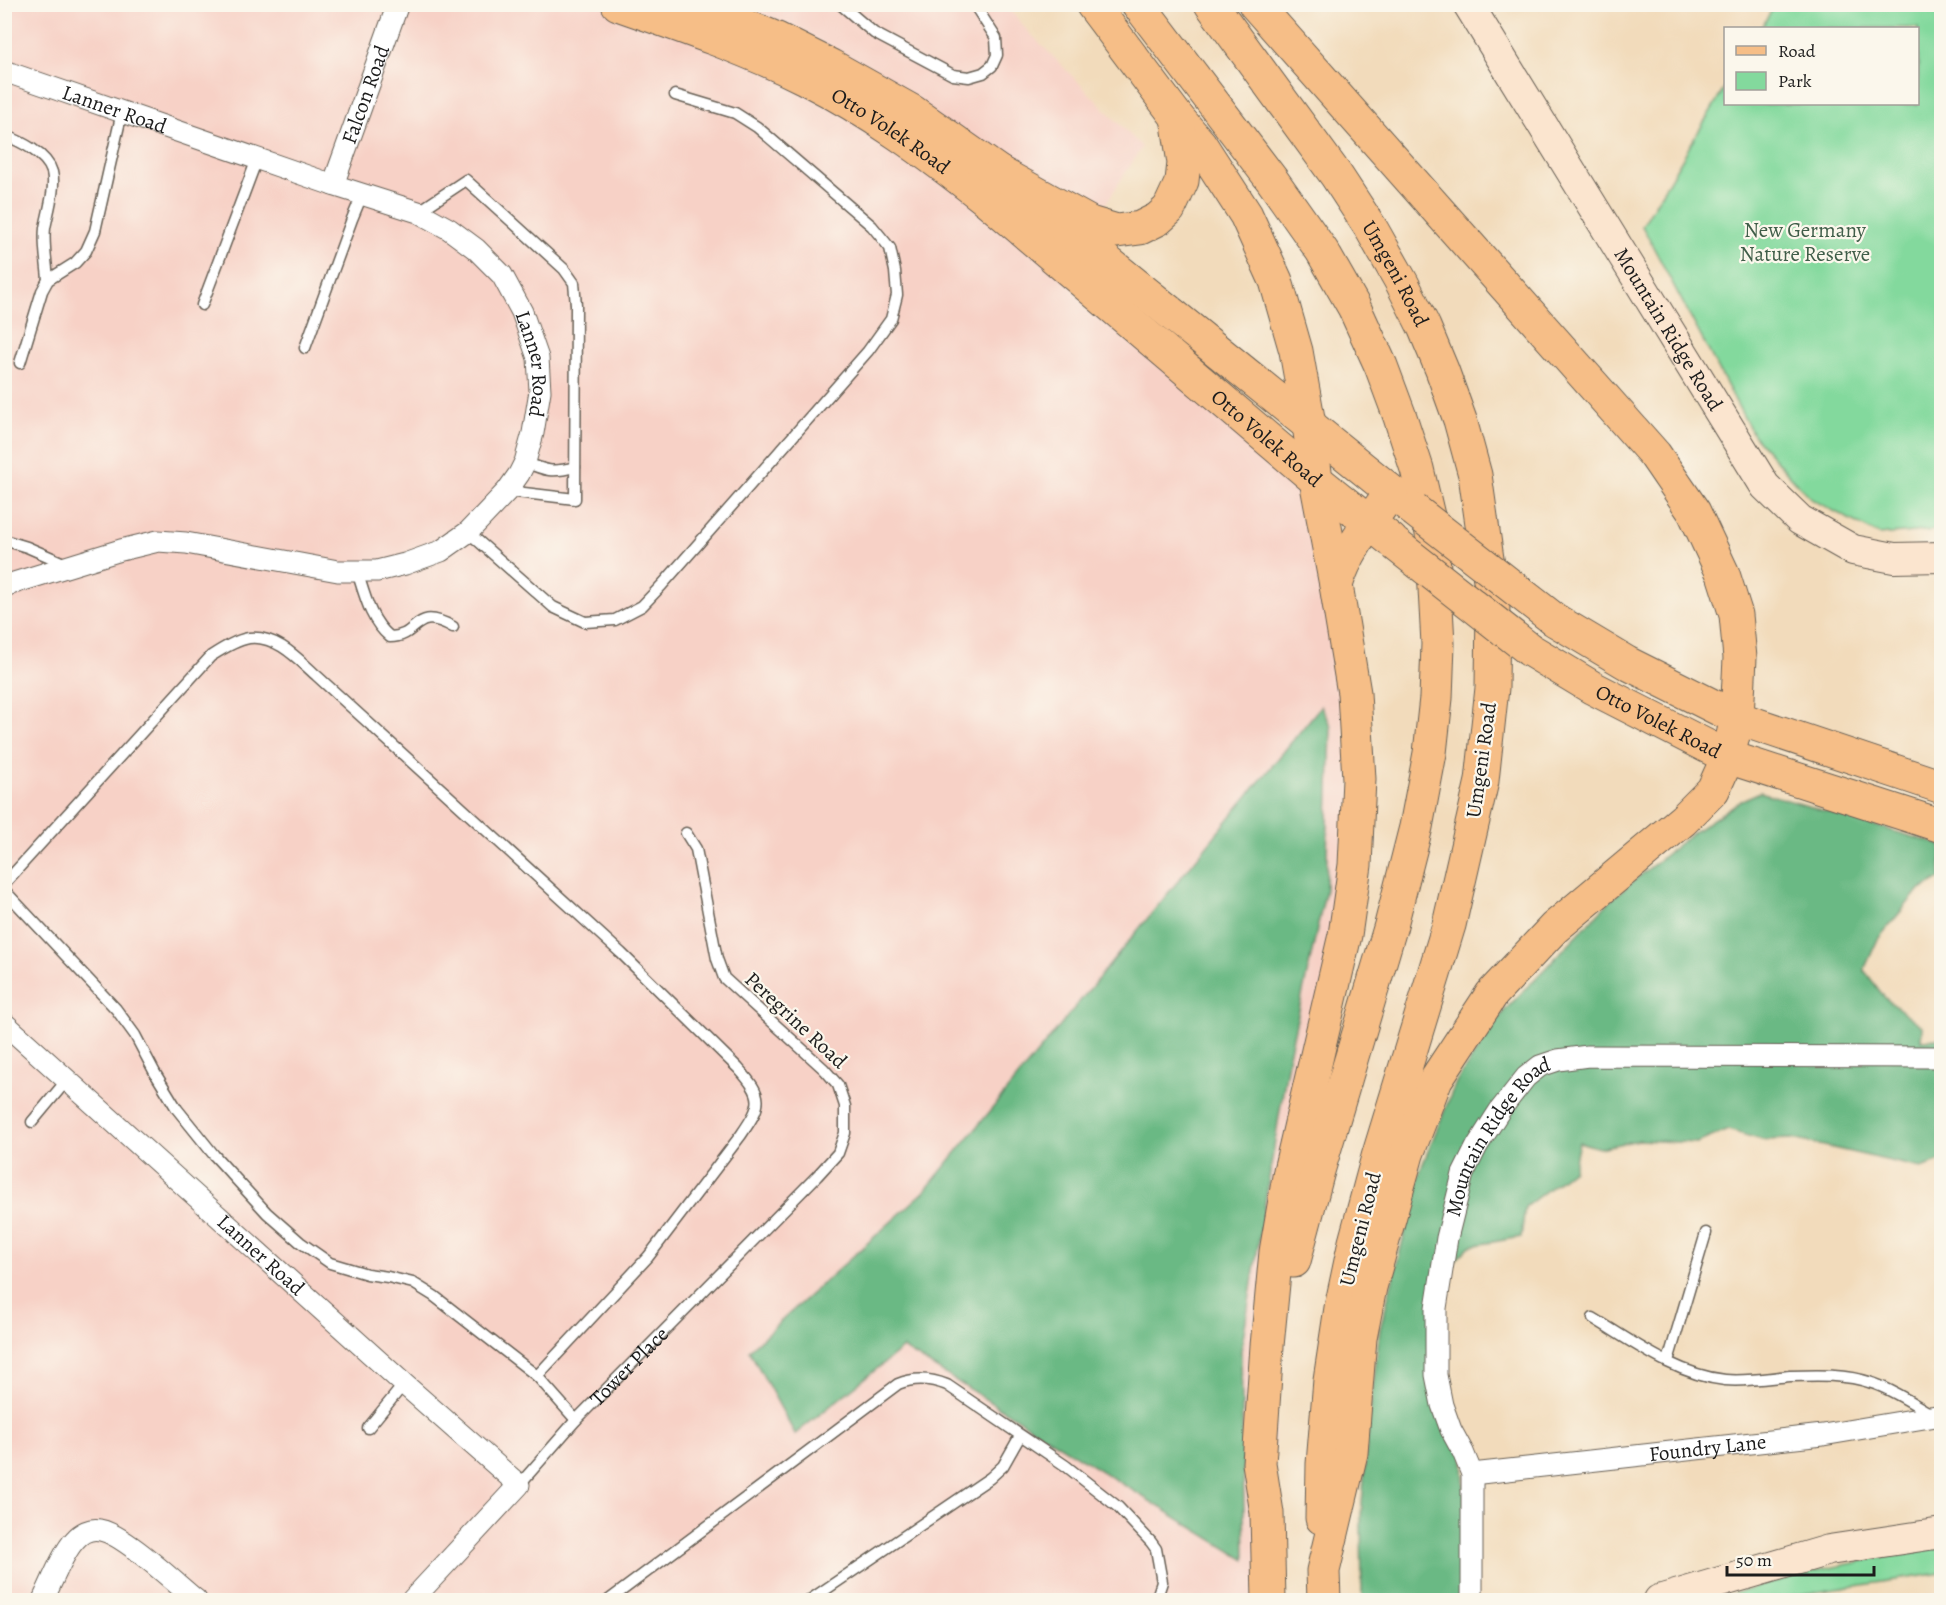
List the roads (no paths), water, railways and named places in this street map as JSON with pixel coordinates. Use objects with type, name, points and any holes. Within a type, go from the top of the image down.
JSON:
[{"type":"main road","name":"Otto Volek Road","points":[[618,4],[759,57],[806,79],[893,129],[987,200],[1316,480],[1530,650],[1593,688],[1728,757],[1941,826]]},
{"type":"main road","name":"Otto Volek Road","points":[[693,4],[777,39],[831,66],[913,112],[1000,172],[1403,501],[1555,620],[1627,663],[1737,718],[1941,787]]},
{"type":"main road","points":[[1092,4],[1200,144],[1246,215],[1276,281],[1296,351],[1316,480],[1354,693],[1358,736],[1358,824],[1355,865],[1345,935],[1290,1171],[1276,1252],[1259,1463],[1267,1513]]},
{"type":"main road","points":[[1138,4],[1272,180],[1322,251],[1354,308],[1381,366],[1414,458],[1434,548],[1438,644],[1436,698],[1430,753],[1416,827],[1391,925],[1321,1160],[1290,1277],[1279,1347],[1271,1419],[1267,1513],[1269,1600]]},
{"type":"main road","name":"Umgeni Road","points":[[1211,4],[1336,175],[1372,230],[1425,327],[1460,420],[1475,476],[1493,601],[1492,688],[1482,782],[1449,925],[1354,1242],[1341,1308],[1330,1380],[1323,1464],[1324,1586]]},
{"type":"main road","points":[[1255,4],[1655,455],[1694,512],[1723,574],[1736,615],[1740,658],[1737,718],[1728,757],[1713,790],[1683,820],[1554,928],[1492,994],[1436,1079],[1407,1154],[1370,1287],[1360,1338],[1351,1453],[1324,1586]]},
{"type":"main road","points":[[1000,172],[1090,223],[1117,231],[1140,228],[1158,219],[1169,209],[1182,181],[1184,163],[1177,117]]},
{"type":"main road","points":[[1336,585],[1342,566],[1369,522],[1403,501]]},
{"type":"street","name":"Falcon Road","points":[[333,185],[398,4]]},
{"type":"street","name":"Mountain Ridge Road","points":[[1468,4],[1765,486],[1800,520],[1853,550],[1894,558],[1941,557]]},
{"type":"street","name":"Lanner Road","points":[[4,70],[418,213],[449,229],[476,249],[502,275],[522,312],[538,358],[540,391],[533,433],[525,462],[519,474],[507,491],[468,532],[441,551],[377,571],[338,572],[186,543],[158,542],[121,550],[4,586]]},
{"type":"street","name":"Lanner Road","points":[[4,1023],[519,1485]]},
{"type":"street","name":"Mountain Ridge Road","points":[[1472,1600],[1472,1474],[1445,1413],[1436,1376],[1436,1308],[1447,1238],[1463,1174],[1477,1146],[1500,1110],[1526,1077],[1540,1066],[1558,1060],[1588,1056],[1941,1057]]},
{"type":"street","name":"Foundry Lane","points":[[1472,1474],[1823,1435],[1939,1416]]},
{"type":"street","name":"Tower Place","points":[[412,1600],[519,1485]]},
{"type":"street","points":[[43,1600],[70,1546],[81,1534],[95,1529],[117,1537],[196,1600]]},
{"type":"street","points":[[1659,1600],[1829,1550],[1941,1533]]},
{"type":"lane","points":[[840,4],[874,33],[952,75],[969,76],[983,73],[992,66],[997,55],[996,38],[974,4]]},
{"type":"lane","points":[[468,532],[553,607],[585,622],[615,620],[642,606],[662,585],[868,351],[891,319],[897,295],[895,271],[890,248],[872,226],[757,127],[735,113],[675,95]]},
{"type":"lane","points":[[20,363],[42,291],[48,280],[75,262],[86,251],[95,231],[122,112]]},
{"type":"lane","points":[[4,135],[27,146],[45,160],[52,172],[51,203],[44,244],[48,280]]},
{"type":"lane","points":[[202,305],[257,159]]},
{"type":"lane","points":[[418,213],[466,180],[564,269],[574,283],[576,305],[575,499],[507,491]]},
{"type":"lane","points":[[305,348],[362,195]]},
{"type":"lane","points":[[525,462],[547,472],[558,472],[575,467]]},
{"type":"lane","points":[[4,540],[27,547],[69,566]]},
{"type":"lane","points":[[357,571],[377,626],[390,637],[397,637],[428,619],[438,618],[453,627]]},
{"type":"lane","points":[[4,884],[211,656],[249,638],[271,640],[317,676],[621,953],[738,1068],[757,1093],[758,1104],[755,1116],[741,1136],[648,1257],[537,1376]]},
{"type":"lane","name":"Peregrine Road","points":[[686,833],[696,849],[717,959],[724,978],[824,1069],[838,1085],[845,1106],[845,1133]]},
{"type":"lane","points":[[4,890],[116,1009],[135,1035],[177,1109],[213,1155],[267,1213],[300,1242],[330,1263],[367,1274],[413,1283],[434,1296],[537,1376],[576,1420]]},
{"type":"lane","points":[[32,1122],[67,1080]]},
{"type":"lane","name":"Tower Place","points":[[519,1485],[576,1420],[817,1176],[838,1153],[845,1133]]},
{"type":"lane","points":[[1668,1361],[1706,1233]]},
{"type":"lane","points":[[1593,1318],[1648,1352],[1691,1371],[1726,1380],[1825,1375],[1853,1378],[1874,1383],[1939,1416]]},
{"type":"lane","points":[[609,1600],[889,1391],[906,1381],[918,1379],[935,1380],[947,1385],[1066,1466],[1119,1507],[1151,1542],[1159,1557],[1162,1582],[1156,1600]]},
{"type":"lane","points":[[368,1428],[404,1384]]},
{"type":"lane","points":[[810,1600],[990,1479],[1003,1466],[1020,1436]]},
{"type":"park label","name":"New Germany Nature Reserve","points":[[1805,242]]}]
